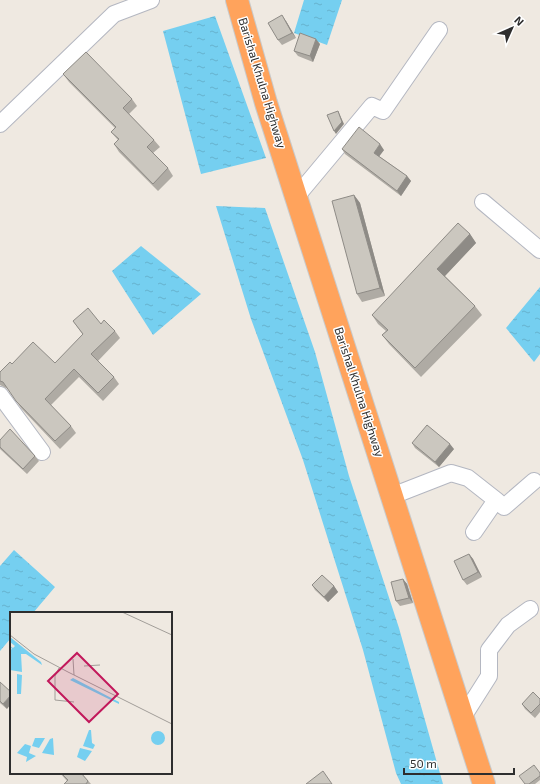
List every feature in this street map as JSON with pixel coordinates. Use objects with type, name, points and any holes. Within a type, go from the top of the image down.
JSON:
[{"type":"highway","name":"Barishal Khulna Highway","points":[[237,0],[266,103],[484,784]]},
{"type":"street","points":[[0,124],[114,14],[146,2]]},
{"type":"street","points":[[296,196],[372,106],[383,111],[439,30]]},
{"type":"street","points":[[483,202],[540,250]]},
{"type":"street","points":[[0,395],[42,452]]},
{"type":"street","points":[[392,496],[450,473],[468,478],[504,507],[534,481]]},
{"type":"street","points":[[474,532],[496,500]]},
{"type":"street","points":[[463,717],[489,676],[489,650],[508,626],[530,610]]},
{"type":"water","points":[[304,0],[342,0],[327,45],[294,33]]},
{"type":"water","points":[[215,16],[266,158],[201,174],[163,31]]},
{"type":"water","points":[[216,206],[265,208],[315,352],[349,476],[399,628],[443,784],[401,784],[396,773],[363,650],[303,460],[251,319]]},
{"type":"water","points":[[141,246],[201,294],[153,335],[112,271]]},
{"type":"water","points":[[540,287],[540,354],[534,362],[506,328]]},
{"type":"water","points":[[14,550],[55,587],[34,612],[10,612],[10,639],[0,651],[0,566]]},
{"type":"building","points":[[282,15],[292,33],[278,40],[268,23]]},
{"type":"building","points":[[300,33],[316,39],[310,56],[294,51]]},
{"type":"building","points":[[86,52],[132,99],[123,108],[154,140],[147,147],[168,168],[153,184],[114,144],[119,139],[111,132],[116,127],[63,74]]},
{"type":"building","points":[[338,111],[342,122],[334,131],[327,115]]},
{"type":"building","points":[[359,127],[380,144],[374,153],[407,176],[397,191],[342,149]]},
{"type":"building","points":[[354,195],[380,288],[357,294],[332,201]]},
{"type":"building","points":[[458,223],[470,234],[437,269],[475,306],[415,368],[382,335],[388,330],[372,315]]},
{"type":"building","points":[[88,308],[101,324],[104,320],[115,331],[91,354],[114,377],[98,393],[74,369],[45,399],[71,426],[55,441],[16,401],[3,382],[0,381],[0,372],[10,362],[12,364],[33,342],[55,363],[83,334],[73,321]]},
{"type":"building","points":[[427,425],[450,444],[435,462],[412,443]]},
{"type":"building","points":[[10,429],[35,456],[23,469],[0,447],[0,440]]},
{"type":"building","points":[[469,554],[478,572],[463,580],[454,561]]},
{"type":"building","points":[[322,575],[334,586],[324,597],[312,585]]},
{"type":"building","points":[[403,579],[409,598],[396,601],[391,582]]},
{"type":"building","points":[[0,682],[10,691],[10,696],[3,704],[0,701]]},
{"type":"building","points":[[533,692],[540,699],[540,704],[531,713],[522,704]]},
{"type":"building","points":[[534,765],[540,773],[540,776],[529,784],[525,784],[519,776]]},
{"type":"building","points":[[323,771],[332,784],[306,784]]},
{"type":"building","points":[[62,774],[82,774],[88,781],[86,784],[64,784],[68,780]]}]
